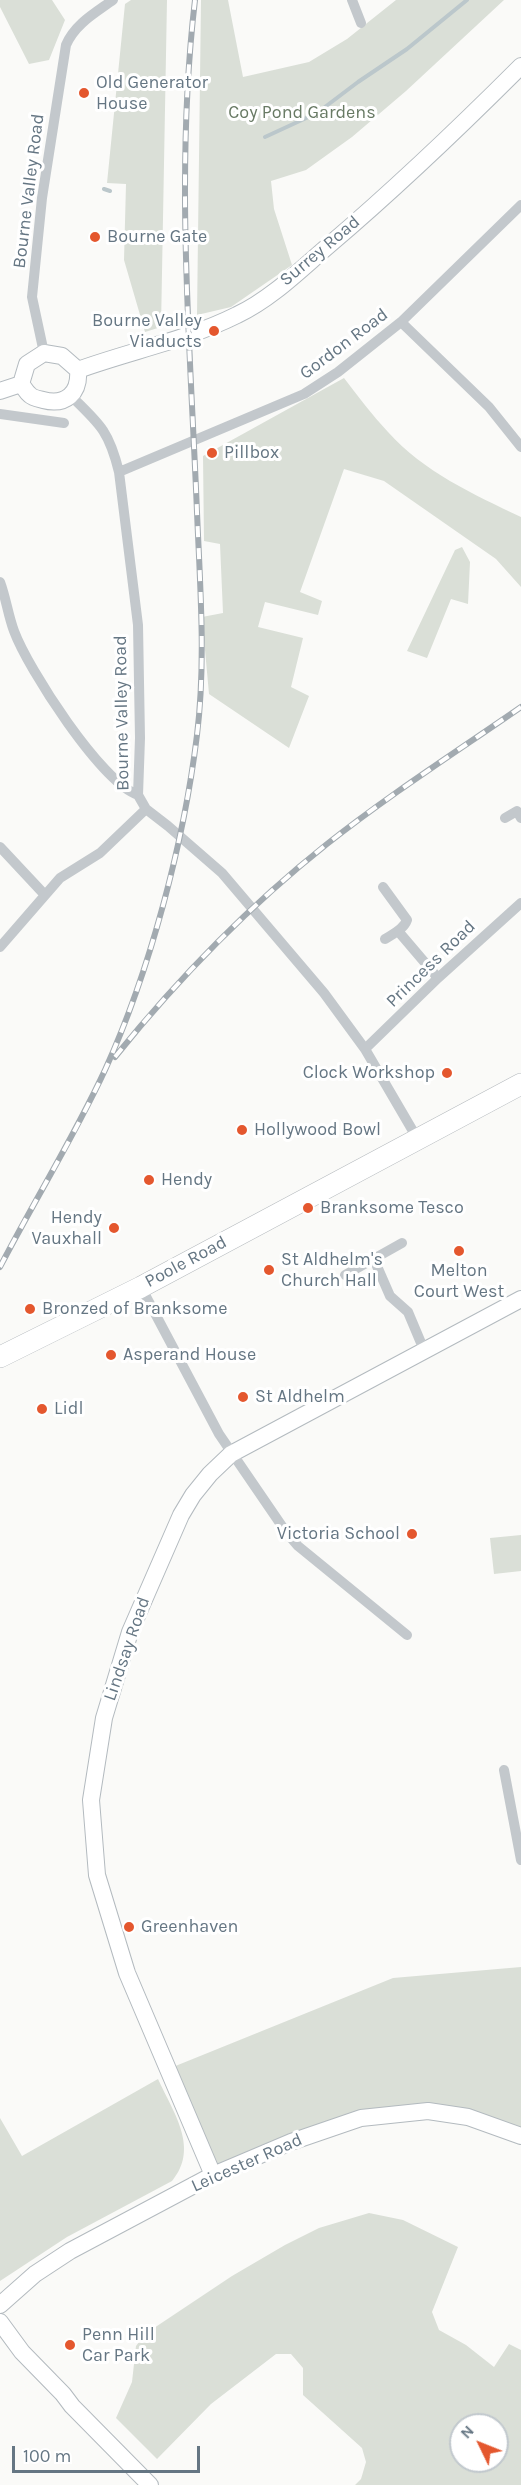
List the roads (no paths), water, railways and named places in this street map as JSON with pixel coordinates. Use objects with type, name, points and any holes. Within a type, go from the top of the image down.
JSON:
[{"type":"highway","name":"Poole Road","points":[[0,1357],[141,1287],[521,1084]]},
{"type":"street","name":"Bourne Valley Road","points":[[44,353],[32,297],[42,198],[64,56],[70,34],[78,25],[113,0]]},
{"type":"street","points":[[352,0],[361,23]]},
{"type":"street","name":"Surrey Road","points":[[78,370],[192,334],[239,315],[282,285],[426,158],[521,66]]},
{"type":"street","name":"Gordon Road","points":[[119,472],[304,394],[338,372],[401,322],[521,205]]},
{"type":"street","points":[[401,322],[489,407],[521,447]]},
{"type":"street","points":[[44,353],[62,356],[78,370],[78,388],[61,402],[50,402],[29,395],[21,384],[27,364],[44,353]]},
{"type":"street","points":[[0,391],[21,384]]},
{"type":"street","name":"Bourne Valley Road","points":[[71,396],[103,428],[113,449],[119,472],[138,625],[140,738],[138,795],[146,810],[222,873],[348,1023],[391,1095],[406,1144]]},
{"type":"street","points":[[0,414],[64,423]]},
{"type":"street","points":[[0,582],[14,631],[29,664],[55,707],[95,757],[129,792],[138,795]]},
{"type":"street","points":[[0,947],[44,894],[72,868],[112,844],[146,810]]},
{"type":"street","points":[[506,818],[520,813]]},
{"type":"street","points":[[0,847],[44,894]]},
{"type":"street","points":[[382,887],[407,920],[398,931],[385,939]]},
{"type":"street","name":"Princess Road","points":[[364,1049],[521,903]]},
{"type":"street","points":[[398,931],[438,978]]},
{"type":"street","points":[[345,1275],[373,1257],[402,1243]]},
{"type":"street","points":[[373,1257],[390,1296],[408,1312],[424,1350]]},
{"type":"street","points":[[141,1287],[231,1454],[286,1532],[298,1546],[407,1635]]},
{"type":"street","name":"Lindsay Road","points":[[213,2175],[127,1973],[97,1875],[91,1800],[104,1718],[130,1632],[181,1515],[199,1488],[231,1454],[521,1299]]},
{"type":"street","points":[[504,1770],[510,1790],[521,1860]]},
{"type":"street","name":"Leicester Road","points":[[0,2305],[35,2274],[70,2251],[213,2175],[291,2142],[361,2118],[428,2111],[468,2117],[521,2136]]},
{"type":"street","points":[[0,2322],[22,2352],[150,2485]]},
{"type":"waterway","points":[[265,137],[317,113],[407,49],[467,0]]},
{"type":"waterway","points":[[104,189],[110,191]]},
{"type":"railway","points":[[0,1267],[105,1070],[137,991],[163,906],[191,776],[200,707],[202,651],[185,192],[189,64],[195,0]]},
{"type":"railway","points":[[115,1057],[163,1000],[215,945],[298,868],[374,808],[521,707]]},
{"type":"place","name":"Old Generator House","points":[[84,93]]},
{"type":"place","name":"Bourne Gate","points":[[95,237]]},
{"type":"place","name":"Bourne Valley Viaducts","points":[[214,331]]},
{"type":"place","name":"Pillbox","points":[[212,453]]},
{"type":"place","name":"Clock Workshop","points":[[447,1073]]},
{"type":"place","name":"Hollywood Bowl","points":[[242,1130]]},
{"type":"place","name":"Hendy","points":[[149,1180]]},
{"type":"place","name":"Branksome Tesco","points":[[308,1208]]},
{"type":"place","name":"Hendy Vauxhall","points":[[114,1228]]},
{"type":"place","name":"Melton Court West","points":[[459,1251]]},
{"type":"place","name":"St Aldhelm's Church Hall","points":[[269,1270]]},
{"type":"place","name":"Bronzed of Branksome","points":[[30,1309]]},
{"type":"place","name":"Asperand House","points":[[111,1355]]},
{"type":"place","name":"St Aldhelm","points":[[243,1397]]},
{"type":"place","name":"Lidl","points":[[42,1409]]},
{"type":"place","name":"Victoria School","points":[[412,1534]]},
{"type":"place","name":"Greenhaven","points":[[129,1927]]},
{"type":"place","name":"Penn Hill Car Park","points":[[70,2345]]},
{"type":"park label","name":"Coy Pond Gardens","points":[[302,113]]}]
